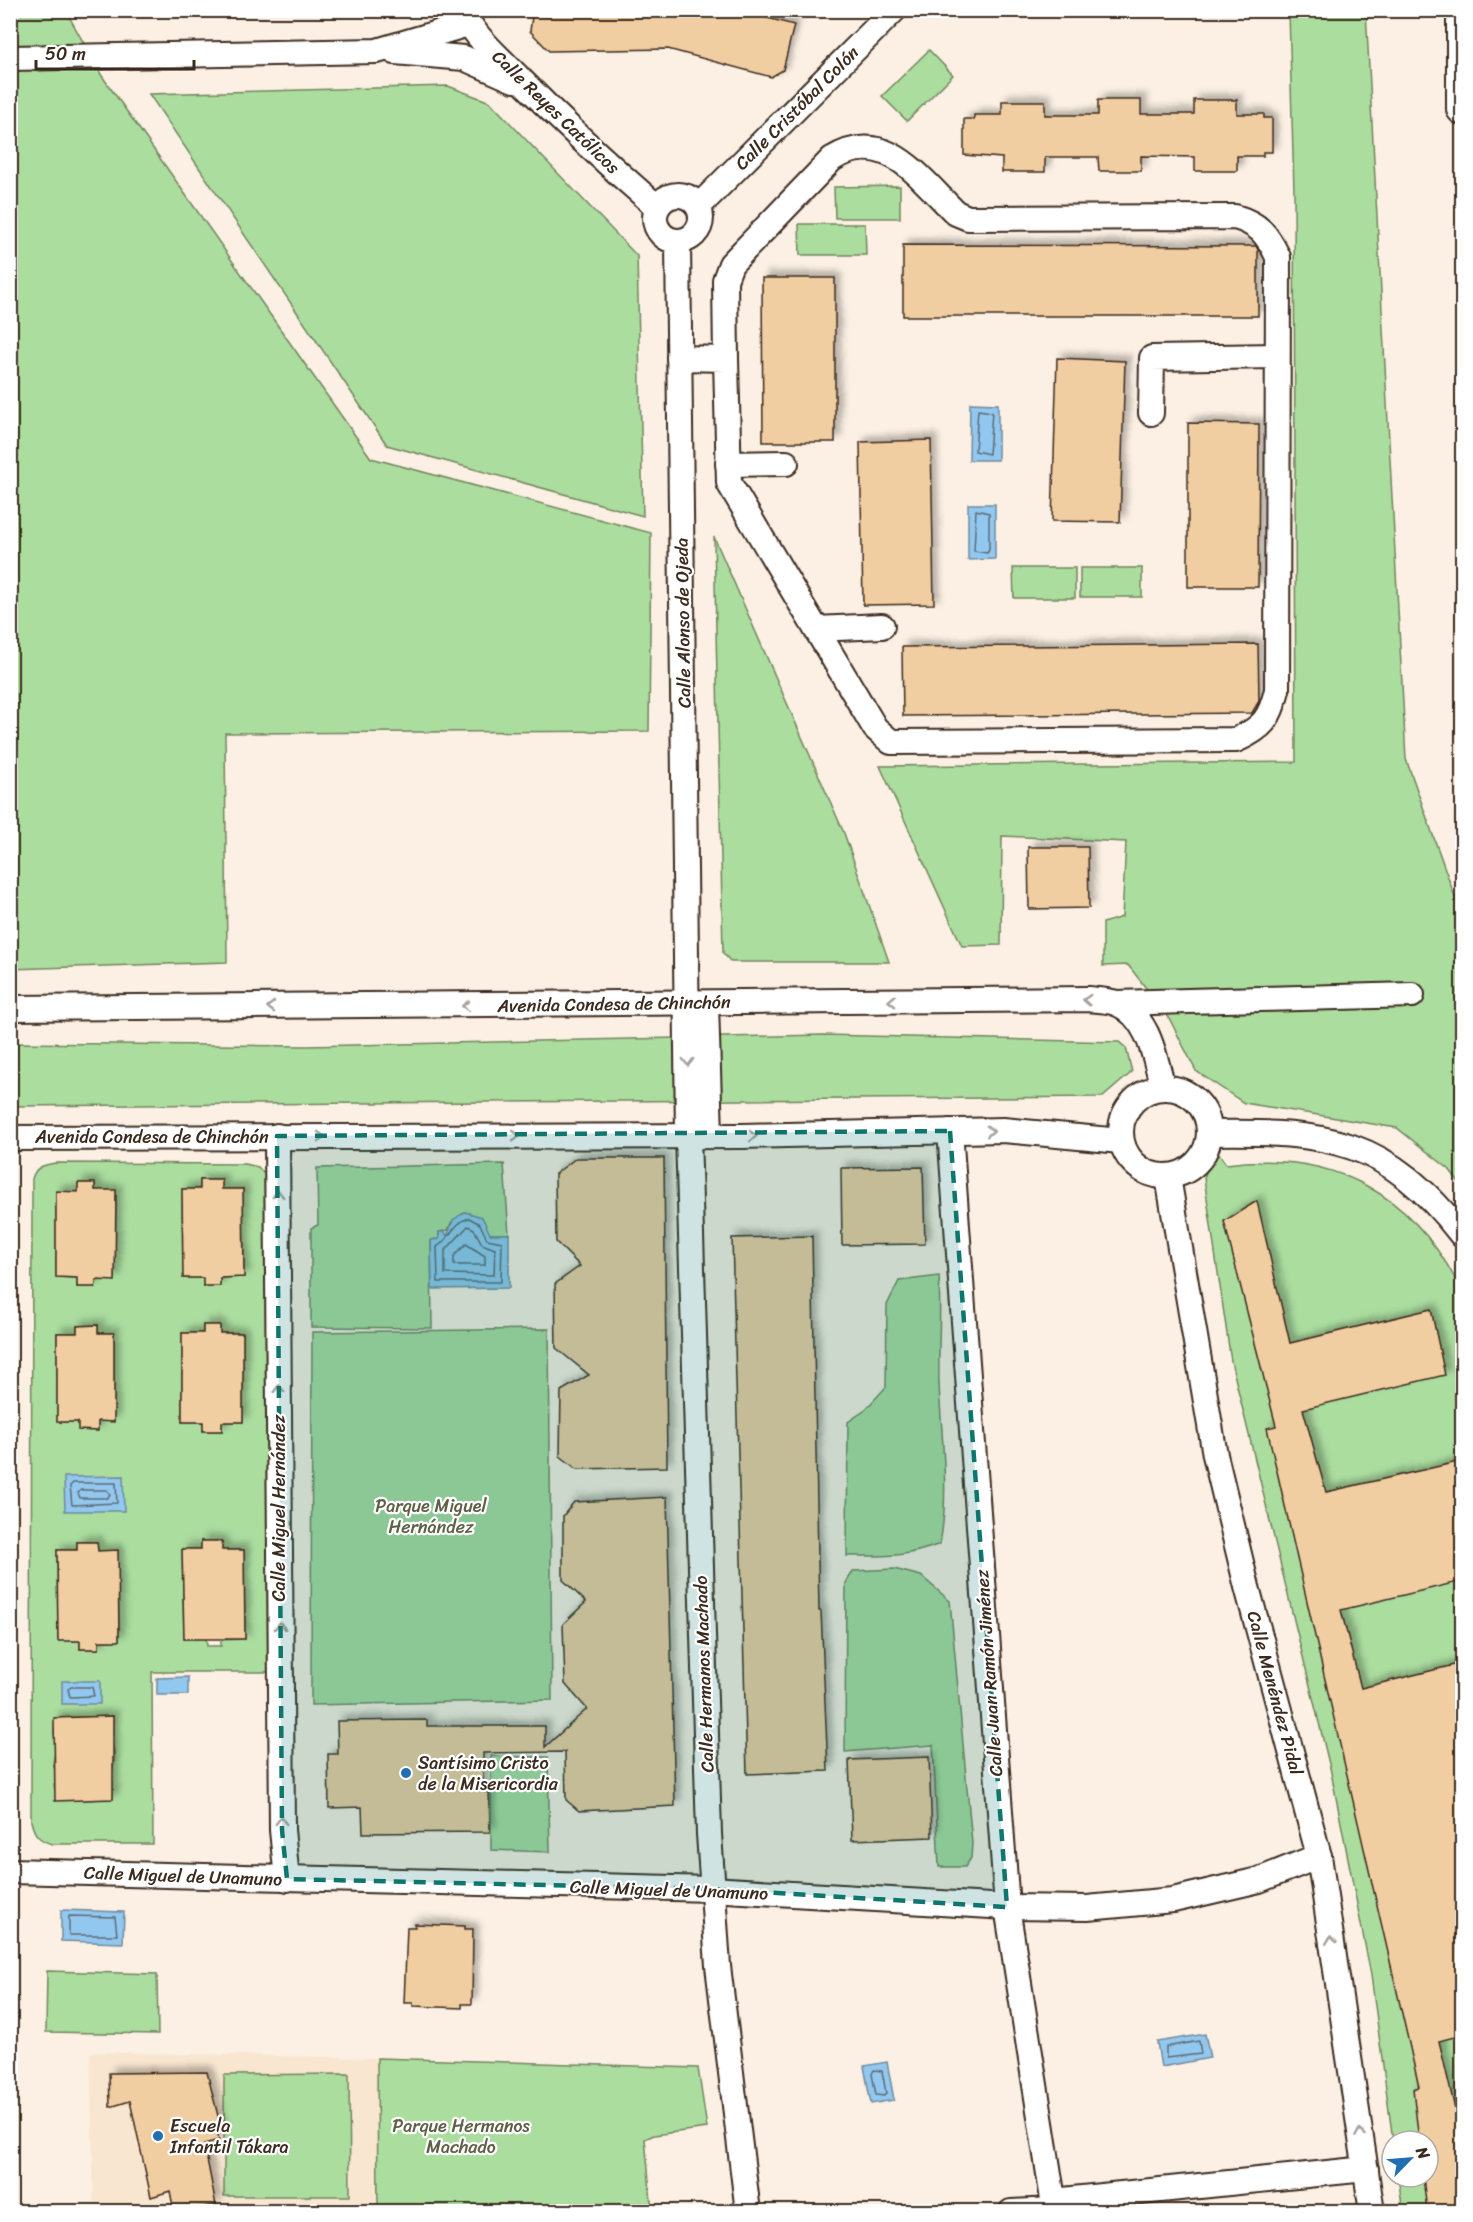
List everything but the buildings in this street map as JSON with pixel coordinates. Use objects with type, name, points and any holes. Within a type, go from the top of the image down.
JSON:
[{"type":"main road","points":[[1462,10],[1462,109]]},
{"type":"street","points":[[416,39],[442,15],[444,10]]},
{"type":"street","name":"Calle Cristóbal Colón","points":[[699,206],[894,10]]},
{"type":"street","points":[[377,51],[468,22]]},
{"type":"street","points":[[436,53],[468,22]]},
{"type":"street","name":"Calle Reyes Católicos","points":[[468,22],[527,86],[657,207]]},
{"type":"street","points":[[10,58],[377,51],[436,53],[464,58],[527,86]]},
{"type":"street","points":[[870,146],[893,153],[956,213],[968,218],[1235,217],[1254,223],[1270,240],[1278,257],[1277,356],[1277,690],[1272,710],[1258,730],[1236,740],[891,742],[875,728],[729,483],[725,280],[731,264],[832,159],[847,150],[870,146]]},
{"type":"street","points":[[678,195],[690,198],[699,206],[702,218],[699,230],[690,239],[678,242],[667,239],[658,230],[654,219],[657,207],[666,198],[678,195]]},
{"type":"street","name":"Calle Alonso de Ojeda","points":[[678,242],[699,1136]]},
{"type":"street","points":[[1151,413],[1152,358],[1277,356]]},
{"type":"street","points":[[679,358],[726,359]]},
{"type":"street","points":[[728,464],[786,463]]},
{"type":"street","points":[[816,629],[882,626]]},
{"type":"street","name":"Avenida Condesa de Chinchón","points":[[10,1008],[1088,999],[1116,1003],[1412,995]]},
{"type":"street","points":[[1116,1003],[1134,1015],[1150,1039],[1163,1088]]},
{"type":"street","points":[[1163,1088],[1178,1090],[1196,1101],[1207,1119],[1209,1133],[1201,1158],[1192,1167],[1168,1177],[1155,1176],[1138,1167],[1125,1153],[1121,1141],[1124,1116],[1130,1105],[1151,1090],[1163,1088]]},
{"type":"street","name":"Avenida Condesa de Chinchón","points":[[10,1138],[699,1136],[1003,1130],[1121,1141]]},
{"type":"street","name":"Calle Juan Ramón Jiménez","points":[[950,1131],[1007,1907],[1054,2207]]},
{"type":"street","points":[[1209,1133],[1308,1136],[1344,1144],[1381,1158],[1413,1180],[1438,1204],[1462,1235]]},
{"type":"street","name":"Calle Miguel Hernández","points":[[277,1136],[282,1830],[287,1879]]},
{"type":"street","name":"Calle Hermanos Machado","points":[[699,1136],[711,1889],[748,2211]]},
{"type":"street","name":"Calle Menéndez Pidal","points":[[1168,1177],[1215,1455],[1246,1587],[1319,1856],[1372,2211]]},
{"type":"street","name":"Calle Miguel de Unamuno","points":[[10,1872],[711,1889],[1007,1907],[1088,1908],[1173,1900],[1259,1880],[1319,1856]]},
{"type":"street","points":[[1011,2211],[1366,2169]]},
{"type":"highlighted area","points":[[950,1131],[1007,1907],[711,1889],[287,1879],[282,1830],[277,1136]]},
{"type":"shaded area","points":[[90,2052],[377,2058],[378,2211],[94,2211]]},
{"type":"green space","points":[[10,11],[66,11],[102,76],[371,458],[651,533],[649,731],[225,733],[227,962],[11,969]]},
{"type":"green space","points":[[1289,11],[1366,11],[1406,759],[1462,917],[1462,1186],[1449,1169],[1397,1128],[1244,1103],[1196,1071],[1168,1016],[1128,965],[1103,966],[1103,923],[1122,917],[1126,842],[1002,836],[1001,945],[962,946],[880,766],[1296,762],[1294,191]]},
{"type":"green space","points":[[929,50],[953,75],[907,121],[882,96]]},
{"type":"green space","points":[[448,86],[490,102],[637,256],[643,516],[387,445],[149,94]]},
{"type":"green space","points":[[900,186],[900,218],[835,218],[834,187]]},
{"type":"green space","points":[[799,224],[865,224],[866,255],[800,255]]},
{"type":"green space","points":[[714,537],[844,833],[889,962],[731,962],[723,953]]},
{"type":"green space","points":[[1013,568],[1075,568],[1075,598],[1014,598]]},
{"type":"green space","points":[[1080,568],[1142,568],[1142,597],[1080,597]]},
{"type":"green space","points":[[823,1035],[1119,1042],[1126,1048],[1132,1072],[1103,1097],[11,1106],[11,1043],[307,1046]]},
{"type":"green space","points":[[1219,1154],[1226,1164],[1265,1161],[1302,1164],[1336,1172],[1367,1186],[1395,1205],[1420,1229],[1443,1258],[1462,1292],[1462,2211],[1403,2211],[1400,2189],[1440,2189],[1440,2129],[1391,2129],[1371,1975],[1331,1772],[1231,1361],[1204,1178],[1208,1166]]},
{"type":"green space","points":[[55,1163],[245,1164],[258,1167],[265,1175],[268,1672],[152,1672],[153,1844],[52,1844],[37,1836],[31,1821],[32,1179],[37,1169]],"holes":[[[200,1180],[222,1180],[222,1189],[243,1189],[244,1277],[220,1278],[220,1286],[203,1286],[203,1278],[183,1278],[182,1189],[200,1189]],[[78,1183],[95,1183],[95,1190],[116,1191],[115,1280],[97,1280],[95,1287],[77,1287],[77,1278],[56,1277],[56,1192],[78,1192]],[[98,1325],[98,1333],[114,1333],[114,1421],[98,1421],[97,1431],[79,1430],[78,1422],[57,1422],[57,1333],[77,1333],[77,1326]],[[203,1325],[220,1325],[220,1333],[243,1333],[243,1422],[222,1422],[222,1431],[203,1431],[203,1422],[182,1422],[182,1333],[203,1333]],[[201,1541],[222,1541],[222,1550],[244,1550],[245,1639],[221,1640],[221,1646],[207,1646],[206,1638],[184,1639],[182,1549],[201,1549]],[[77,1542],[97,1542],[98,1551],[118,1551],[119,1640],[99,1641],[98,1649],[80,1649],[80,1641],[58,1640],[57,1550],[77,1550]],[[113,1716],[113,1735],[108,1736],[114,1753],[114,1764],[108,1782],[113,1782],[113,1799],[56,1800],[54,1784],[60,1784],[53,1763],[58,1734],[54,1734],[55,1718]]]},
{"type":"green space","points":[[504,1164],[509,1234],[489,1234],[482,1217],[465,1212],[451,1223],[448,1230],[439,1232],[439,1239],[431,1240],[432,1328],[311,1327],[311,1228],[318,1225],[317,1168]]},
{"type":"green space","points":[[939,1276],[939,1383],[945,1484],[940,1544],[904,1554],[847,1556],[848,1422],[864,1411],[886,1387],[887,1305],[899,1281]]},
{"type":"green space","name":"Parque Miguel Hernández","points":[[549,1329],[552,1700],[311,1705],[312,1332]]},
{"type":"green space","points":[[894,1569],[921,1576],[950,1601],[972,1843],[971,1858],[965,1867],[939,1867],[933,1745],[845,1752],[846,1583],[853,1571]]},
{"type":"green space","points":[[491,1756],[548,1757],[550,1852],[491,1850]]},
{"type":"green space","points":[[47,1971],[157,1974],[158,2034],[46,2032]]},
{"type":"green space","name":"Parque Hermanos Machado","points":[[377,2058],[698,2068],[707,2128],[654,2135],[645,2139],[652,2211],[378,2211]]},
{"type":"green space","points":[[349,2074],[350,2196],[224,2196],[224,2075]]},
{"type":"water","points":[[970,403],[998,404],[998,460],[969,460]]},
{"type":"water","points":[[968,504],[995,504],[995,559],[968,560]]},
{"type":"water","points":[[465,1212],[482,1217],[490,1234],[509,1234],[509,1288],[432,1289],[431,1240],[439,1239],[439,1232],[445,1232],[447,1236],[453,1220]]},
{"type":"water","points":[[123,1476],[124,1511],[65,1511],[64,1477]]},
{"type":"water","points":[[188,1677],[188,1695],[157,1695],[157,1678]]},
{"type":"water","points":[[62,1681],[100,1681],[100,1704],[62,1704]]},
{"type":"water","points":[[61,1910],[124,1912],[123,1943],[61,1941]]},
{"type":"water","points":[[1205,2034],[1210,2058],[1161,2067],[1157,2042]]},
{"type":"water","points":[[887,2062],[894,2100],[871,2104],[864,2066]]},
{"type":"place","name":"Santísimo Cristo de la Misericordia","points":[[406,1773]]},
{"type":"place","name":"Escuela Infantil Tákara","points":[[158,2136]]}]
